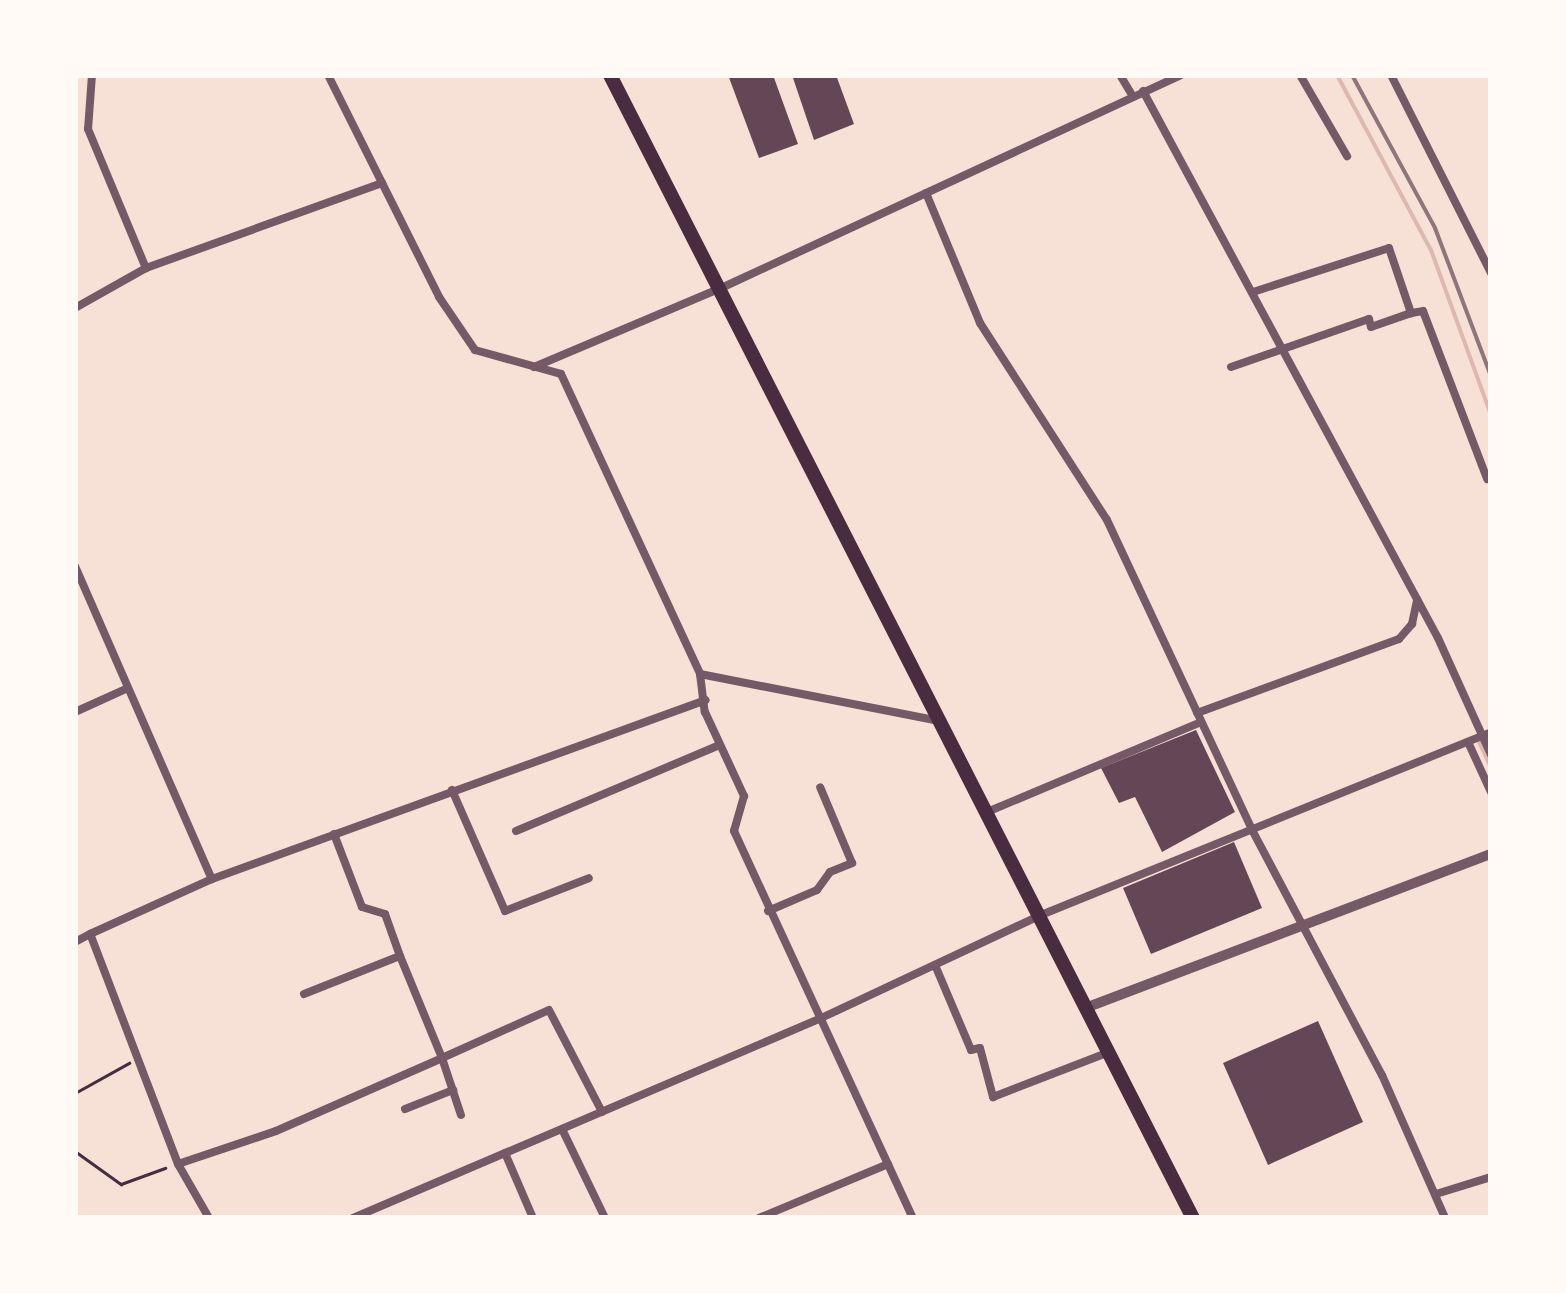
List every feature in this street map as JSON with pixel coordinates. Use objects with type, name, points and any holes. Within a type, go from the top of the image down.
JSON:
[{"type":"highway","points":[[610,75],[1193,1218]]},
{"type":"street","points":[[92,75],[88,129],[146,268]]},
{"type":"street","points":[[328,75],[382,183],[475,350],[561,374],[700,674],[720,744],[744,796],[734,831],[913,1218]]},
{"type":"street","points":[[1120,75],[1132,96]]},
{"type":"street","points":[[531,368],[719,289],[1181,75]]},
{"type":"street","points":[[1300,75],[1348,156]]},
{"type":"street","points":[[1391,75],[1491,273]]},
{"type":"street","points":[[1143,91],[1417,600],[1486,734],[1491,755]]},
{"type":"street","points":[[75,308],[146,268],[382,183]]},
{"type":"street","points":[[926,193],[980,323],[1107,520],[1251,828],[1306,922],[1444,1218]]},
{"type":"street","points":[[1253,292],[1389,248],[1411,313]]},
{"type":"street","points":[[1232,367],[1281,346],[1423,311],[1488,479]]},
{"type":"street","points":[[75,566],[212,879]]},
{"type":"street","points":[[987,812],[1199,717],[1399,639],[1412,624],[1417,600]]},
{"type":"street","points":[[700,674],[939,721]]},
{"type":"street","points":[[75,712],[126,689]]},
{"type":"street","points":[[75,942],[212,879],[706,700]]},
{"type":"street","points":[[353,1218],[819,1019],[1041,914],[1486,734]]},
{"type":"street","points":[[1468,742],[1491,792]]},
{"type":"street","points":[[516,831],[720,744]]},
{"type":"street","points":[[768,911],[817,890],[830,872],[852,864],[820,787]]},
{"type":"street","points":[[452,790],[505,911],[590,878]]},
{"type":"street","points":[[334,834],[362,907],[385,914],[461,1116]]},
{"type":"street","points":[[1088,1007],[1491,854]]},
{"type":"street","points":[[90,934],[178,1164],[209,1218]]},
{"type":"street","points":[[304,994],[400,956]]},
{"type":"street","points":[[935,965],[971,1050],[980,1048],[993,1097],[1110,1052]]},
{"type":"street","points":[[178,1164],[276,1131],[548,1010],[602,1112]]},
{"type":"street","points":[[405,1110],[453,1090]]},
{"type":"street","points":[[562,1129],[605,1218]]},
{"type":"street","points":[[505,1154],[532,1218]]},
{"type":"street","points":[[759,1218],[888,1164]]},
{"type":"street","points":[[1436,1194],[1491,1177]]},
{"type":"path","points":[[75,1093],[135,1060]]},
{"type":"path","points":[[75,1151],[121,1184],[178,1164]]},
{"type":"building","points":[[728,75],[773,75],[798,144],[759,158]]},
{"type":"building","points":[[792,75],[836,75],[854,124],[814,140]]},
{"type":"building","points":[[1196,730],[1235,812],[1162,852],[1135,797],[1119,803],[1101,768]]},
{"type":"building","points":[[1234,842],[1262,908],[1151,954],[1123,888]]},
{"type":"building","points":[[1318,1021],[1363,1122],[1268,1165],[1223,1063]]},
{"type":"waterway","points":[[1337,75],[1431,250],[1491,415]]},
{"type":"waterway","points":[[1479,742],[1491,768]]},
{"type":"railway","points":[[1352,75],[1435,228],[1491,376]]}]
